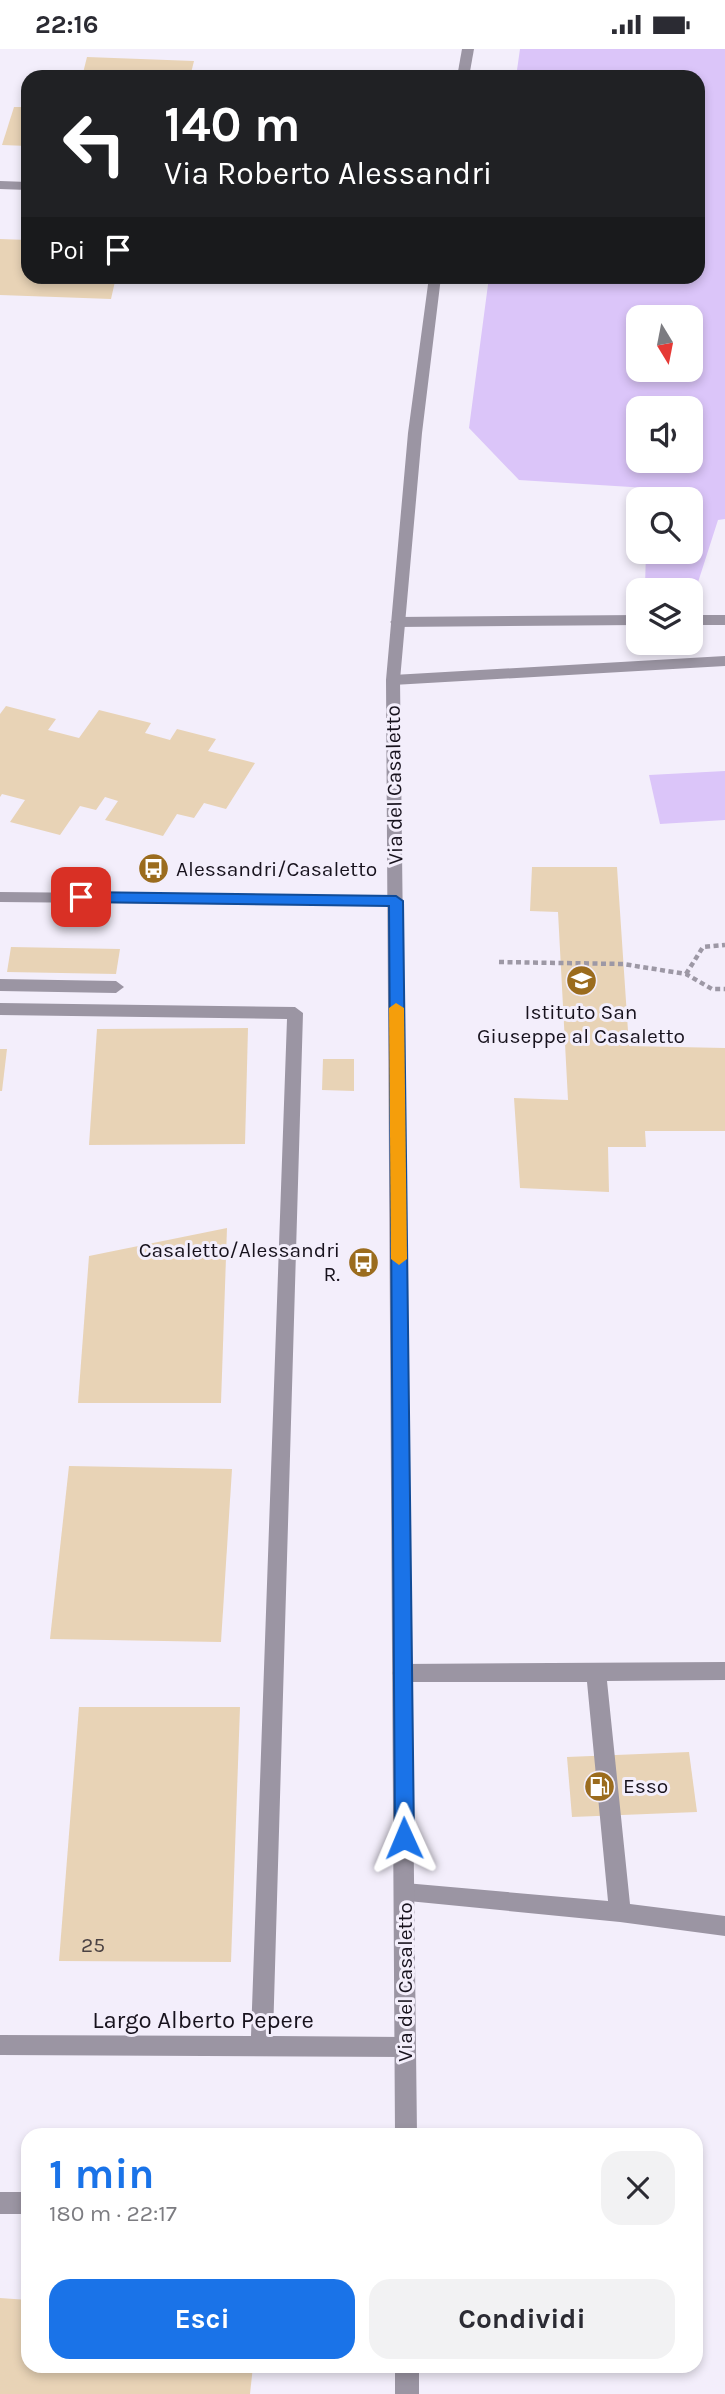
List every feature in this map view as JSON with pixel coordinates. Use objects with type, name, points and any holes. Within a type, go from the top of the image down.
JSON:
[{"type":"street","points":[[464,70],[468,49]]},
{"type":"street","points":[[0,185],[21,186]]},
{"type":"street","name":"Via del Casaletto","points":[[407,2128],[393,680],[415,433],[434,284]]},
{"type":"street","points":[[397,622],[626,619]]},
{"type":"street","points":[[703,620],[725,620]]},
{"type":"street","points":[[393,680],[725,661]]},
{"type":"street","points":[[0,897],[396,901]]},
{"type":"street","points":[[0,985],[116,987]]},
{"type":"street","points":[[0,1009],[295,1013],[262,2046]]},
{"type":"street","points":[[402,1673],[725,1671]]},
{"type":"street","points":[[596,1673],[620,1912]]},
{"type":"street","points":[[405,1893],[620,1912],[725,1926]]},
{"type":"street","name":"Largo Alberto Pepere","points":[[0,2045],[405,2047]]},
{"type":"street","points":[[0,2203],[21,2203]]},
{"type":"street","points":[[407,2373],[407,2394]]},
{"type":"path","points":[[686,974],[703,947],[725,945]]},
{"type":"path","points":[[499,962],[624,964],[686,974],[712,989],[725,989]]},
{"type":"shaded area","points":[[520,49],[725,49],[725,519],[718,520],[699,578],[645,578],[646,564],[703,564],[703,487],[631,487],[519,480],[469,428],[488,284],[705,284],[705,70],[517,70]]},
{"type":"shaded area","points":[[725,771],[725,820],[660,824],[649,775]]},
{"type":"building","points":[[87,57],[194,61],[192,70],[84,70]]},
{"type":"building","points":[[14,107],[21,107],[21,146],[2,145]]},
{"type":"building","points":[[0,239],[21,240],[21,284],[114,284],[111,299],[0,295]]},
{"type":"building","points":[[6,706],[56,719],[48,730],[79,738],[99,710],[151,723],[145,733],[170,740],[177,729],[216,739],[208,751],[255,763],[226,809],[204,803],[194,818],[177,814],[163,836],[105,820],[118,801],[105,797],[96,810],[80,806],[60,835],[10,822],[25,800],[2,794],[0,797],[0,714]]},
{"type":"building","points":[[532,867],[617,867],[629,1046],[725,1048],[725,1131],[645,1131],[646,1147],[608,1147],[609,1192],[520,1188],[514,1098],[568,1100],[558,912],[530,911]]},
{"type":"building","points":[[11,947],[120,949],[116,974],[7,972]]},
{"type":"building","points":[[248,1028],[245,1144],[89,1145],[97,1029]]},
{"type":"building","points":[[0,1049],[7,1049],[2,1091],[0,1091]]},
{"type":"building","points":[[323,1059],[354,1059],[354,1091],[322,1090]]},
{"type":"building","points":[[227,1228],[221,1403],[78,1403],[89,1256]]},
{"type":"building","points":[[69,1466],[232,1469],[221,1642],[50,1639]]},
{"type":"building","points":[[79,1707],[240,1707],[231,1962],[59,1961]]},
{"type":"building","points":[[689,1752],[697,1812],[572,1817],[567,1757]]},
{"type":"building","points":[[0,2298],[21,2300],[21,2373],[252,2373],[250,2394],[0,2394]]},
{"type":"slow traffic","points":[[396,1008],[399,1259]]},
{"type":"place","name":"Alessandri/Casaletto","points":[[153,869]]},
{"type":"place","name":"Istituto San Giuseppe al Casaletto","points":[[581,980]]},
{"type":"place","name":"Casaletto/Alessandri R.","points":[[363,1262]]},
{"type":"place","name":"Esso","points":[[600,1786]]},
{"type":"route","points":[[81,897],[396,901],[404,1838]]}]
